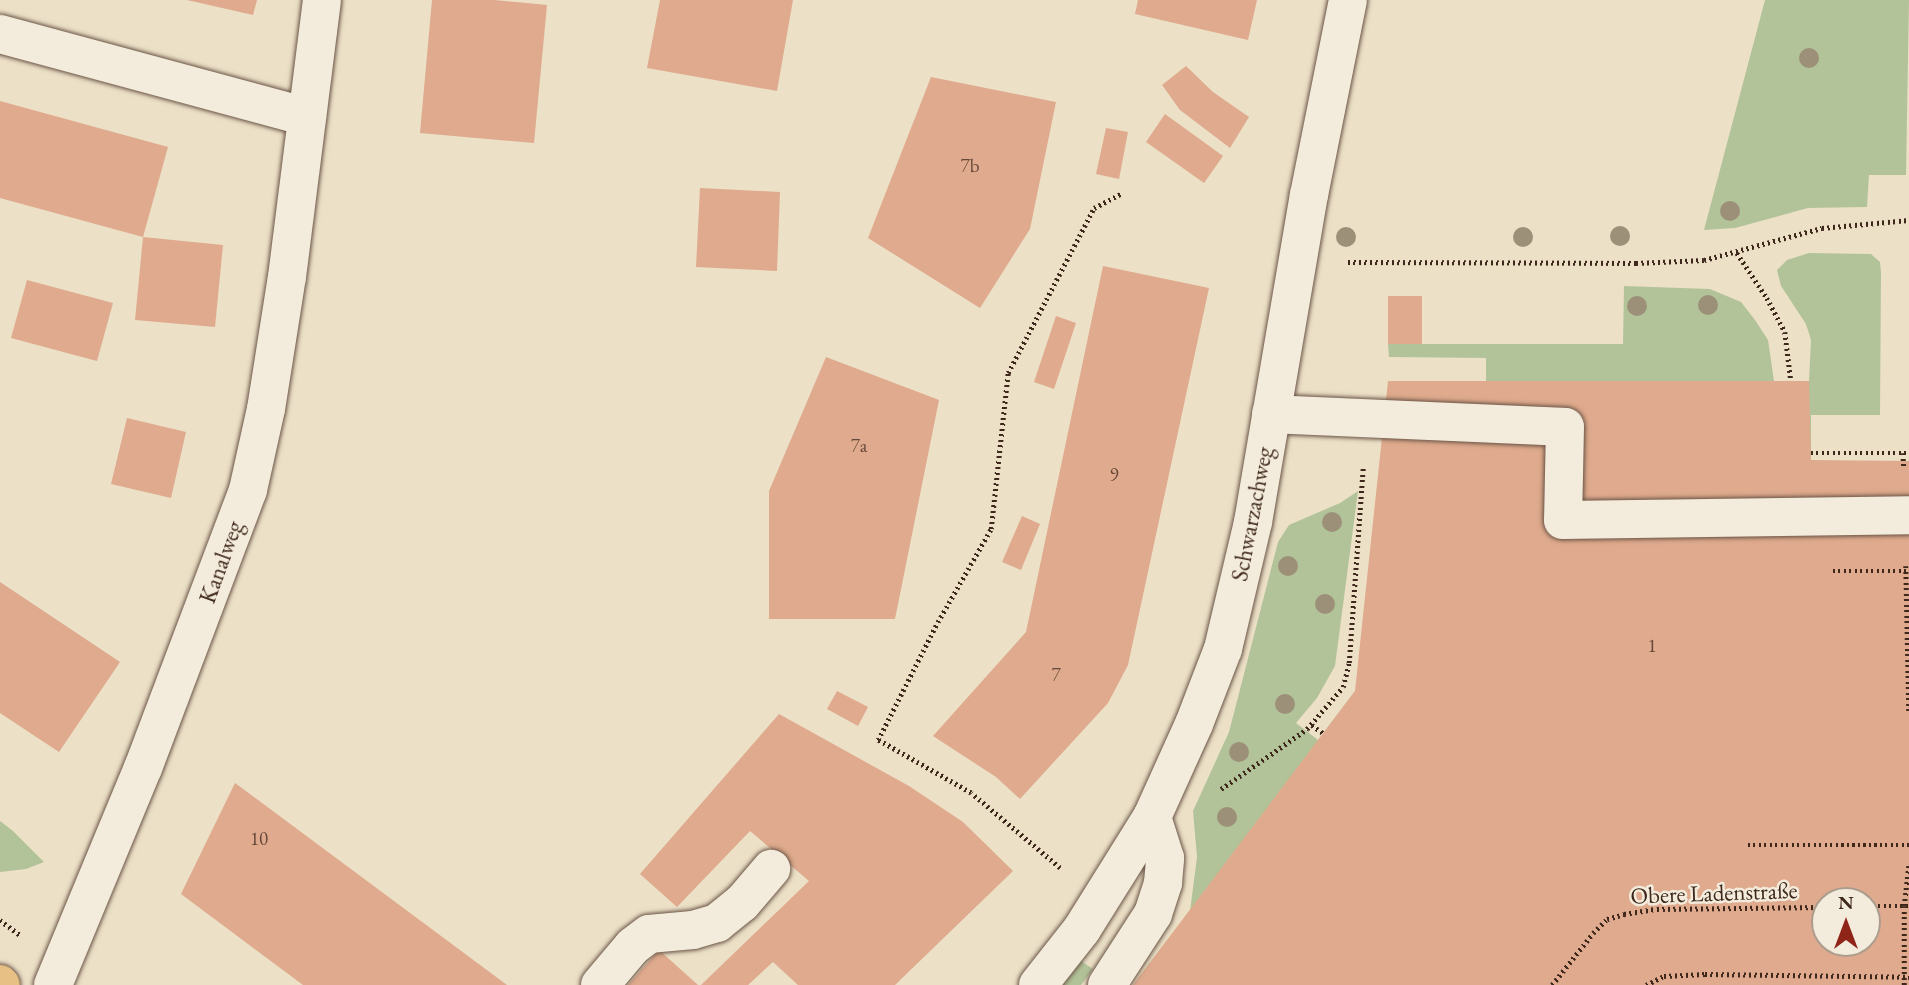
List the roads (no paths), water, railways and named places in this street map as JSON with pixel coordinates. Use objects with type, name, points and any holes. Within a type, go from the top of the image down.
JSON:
[{"type":"street","name":"Kanalweg","points":[[53,985],[143,768],[248,490],[266,409],[287,277],[323,0]]},
{"type":"street","name":"Schwarzachweg","points":[[1038,985],[1083,929],[1152,817],[1194,724],[1223,649],[1253,522],[1298,262],[1348,0]]},
{"type":"street","points":[[0,34],[307,117]]},
{"type":"street","points":[[1271,414],[1565,427],[1563,520],[1909,515]]},
{"type":"street","points":[[1107,985],[1153,914],[1163,883],[1165,858],[1152,817]]},
{"type":"street","points":[[600,985],[633,946],[649,934],[693,930],[717,923],[742,903],[771,869]]}]
